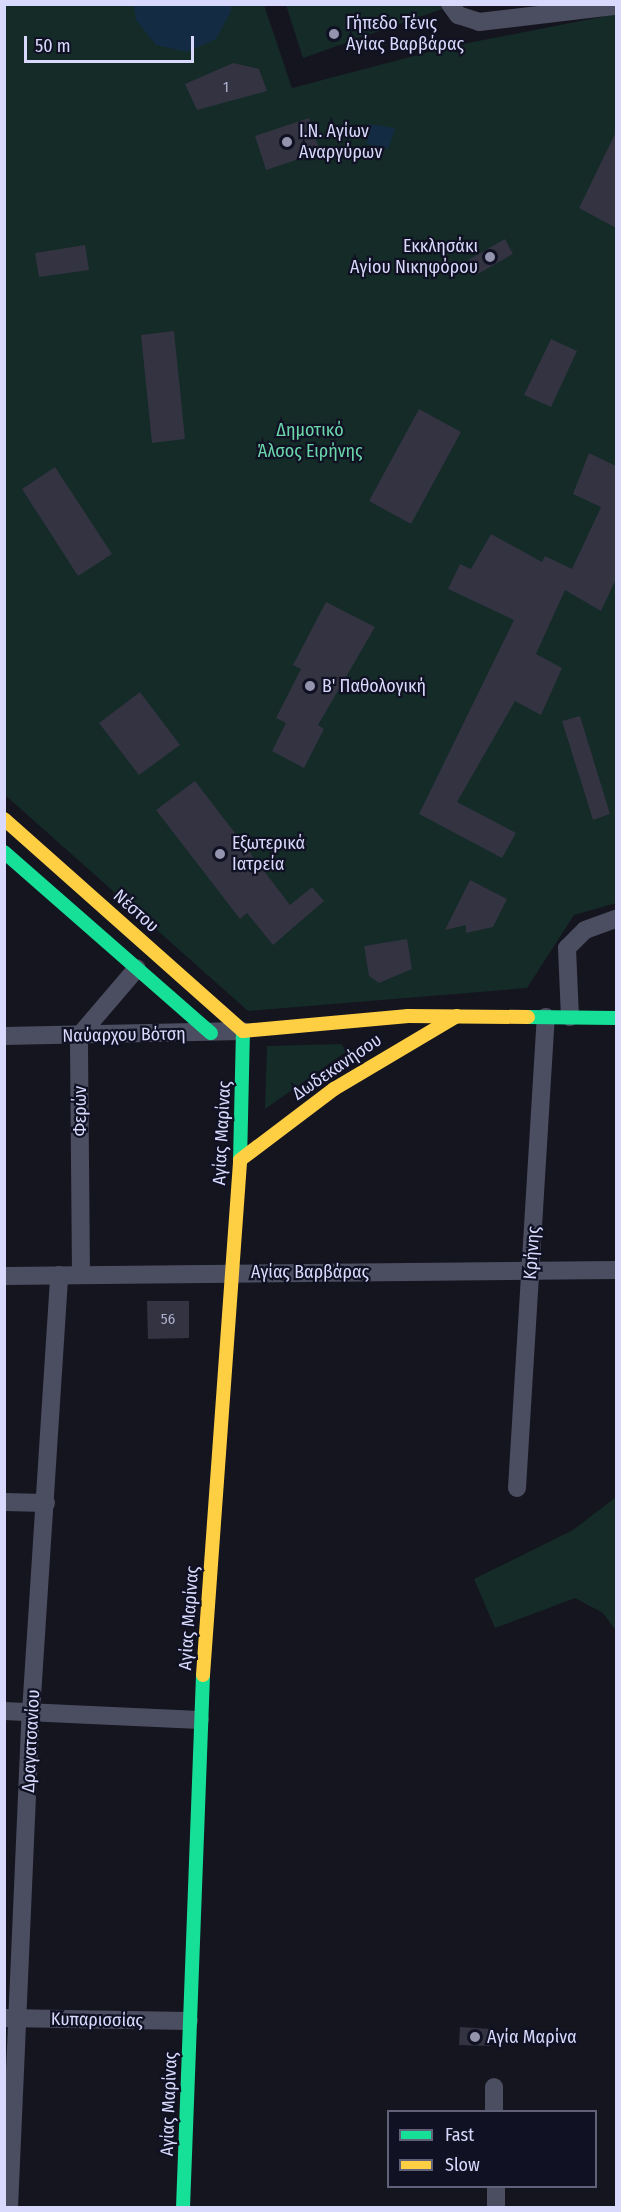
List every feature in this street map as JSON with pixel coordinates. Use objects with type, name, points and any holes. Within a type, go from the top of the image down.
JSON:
[{"type":"street","points":[[450,4],[458,15],[479,22],[616,6]]},
{"type":"street","name":"Νέστου","points":[[4,819],[243,1031]]},
{"type":"street","points":[[4,852],[211,1033]]},
{"type":"street","points":[[570,1017],[567,948],[585,930],[616,919]]},
{"type":"street","points":[[79,1036],[137,968]]},
{"type":"street","name":"Δωδεκανήσου","points":[[240,1160],[334,1089],[462,1014]]},
{"type":"street","name":"Δωδεκανήσου","points":[[243,1031],[361,1018],[462,1014],[616,1018]]},
{"type":"street","name":"Κρήνης","points":[[517,1488],[546,1017]]},
{"type":"street","name":"Ναύαρχου Βότση","points":[[4,1036],[243,1031]]},
{"type":"street","name":"Αγίας Μαρίνας","points":[[183,2208],[200,1720],[240,1160],[243,1031]]},
{"type":"street","name":"Φερών","points":[[79,1036],[81,1275]]},
{"type":"street","name":"Αγίας Βαρβάρας","points":[[4,1276],[616,1270]]},
{"type":"street","name":"Δραγατσανίου","points":[[9,2208],[12,2018],[59,1275]]},
{"type":"street","points":[[4,1502],[46,1503]]},
{"type":"street","points":[[4,1711],[200,1720]]},
{"type":"street","name":"Κυπαρισσίας","points":[[12,2018],[189,2021]]},
{"type":"street","points":[[494,2087],[495,2110]]},
{"type":"street","points":[[496,2188],[496,2208]]},
{"type":"green space","name":"Δημοτικό Άλσος Ειρήνης","points":[[4,5],[264,5],[292,88],[448,47],[616,14],[616,903],[574,915],[527,988],[248,1011],[5,795]]},
{"type":"green space","name":"Γήπεδο Τένις Αγίας Βαρβάρας","points":[[286,5],[441,5],[442,9],[303,58]]},
{"type":"green space","points":[[341,1044],[347,1051],[265,1109],[267,1046]]},
{"type":"green space","points":[[616,1497],[616,1631],[603,1613],[575,1598],[495,1628],[474,1579],[573,1530]]},
{"type":"water","points":[[134,5],[231,5],[231,11],[216,39],[187,52],[156,45],[136,20]]},
{"type":"water","points":[[368,124],[395,128],[388,149],[367,144]]},
{"type":"building","points":[[233,63],[259,69],[267,91],[197,110],[185,84]]},
{"type":"building","points":[[309,118],[320,152],[266,170],[255,136]]},
{"type":"building","points":[[616,132],[616,228],[579,208]]},
{"type":"building","name":"Εκκλησάκι Αγίου Νικηφόρου","points":[[505,239],[513,254],[476,275],[468,260]]},
{"type":"building","points":[[85,245],[89,270],[39,277],[35,253]]},
{"type":"building","points":[[174,331],[185,439],[152,443],[141,335]]},
{"type":"building","points":[[551,339],[577,351],[551,407],[524,395]]},
{"type":"building","points":[[419,409],[461,432],[411,524],[369,501]]},
{"type":"building","points":[[589,453],[616,466],[616,579],[601,611],[565,590],[536,654],[562,668],[541,715],[515,701],[457,802],[516,833],[502,858],[419,814],[514,620],[448,589],[460,564],[471,569],[491,534],[542,562],[545,556],[572,569],[601,507],[573,494]]},
{"type":"building","points":[[55,467],[112,554],[78,576],[22,489]]},
{"type":"building","name":"Β' Παθολογική","points":[[326,602],[375,627],[318,725],[324,729],[304,768],[272,751],[286,723],[276,718],[301,669],[293,665]]},
{"type":"building","points":[[140,692],[180,745],[139,775],[99,723]]},
{"type":"building","points":[[580,716],[610,814],[593,820],[562,721]]},
{"type":"building","name":"Εξωτερικά Ιατρεία","points":[[195,781],[290,905],[312,887],[324,901],[273,945],[247,913],[240,919],[156,810]]},
{"type":"building","points":[[470,880],[507,899],[493,927],[466,933],[466,925],[445,930]]},
{"type":"building","points":[[407,939],[412,969],[379,983],[369,976],[364,946]]},
{"type":"building","points":[[147,1301],[189,1301],[189,1338],[148,1339]]},
{"type":"building","name":"Αγία Μαρίνα","points":[[460,2027],[491,2029],[490,2046],[459,2045]]},
{"type":"traffic: fast","points":[[4,852],[211,1033]]},
{"type":"traffic: fast","points":[[528,1017],[616,1018]]},
{"type":"traffic: fast","points":[[240,1162],[243,1031]]},
{"type":"traffic: fast","points":[[183,2208],[203,1675]]},
{"type":"traffic: slow","points":[[4,819],[243,1031]]},
{"type":"traffic: slow","points":[[243,1031],[408,1016],[528,1017]]},
{"type":"traffic: slow","points":[[240,1160],[334,1089],[457,1016]]},
{"type":"traffic: slow","points":[[203,1675],[240,1162]]},
{"type":"place","name":"Γήπεδο Τένις Αγίας Βαρβάρας","points":[[334,34]]},
{"type":"place","name":"Ι.Ν. Αγίων Αναργύρων","points":[[287,142]]},
{"type":"place","name":"Εκκλησάκι Αγίου Νικηφόρου","points":[[490,257]]},
{"type":"place","name":"Β' Παθολογική","points":[[310,686]]},
{"type":"place","name":"Εξωτερικά Ιατρεία","points":[[220,854]]},
{"type":"place","name":"Αγία Μαρίνα","points":[[475,2037]]}]
